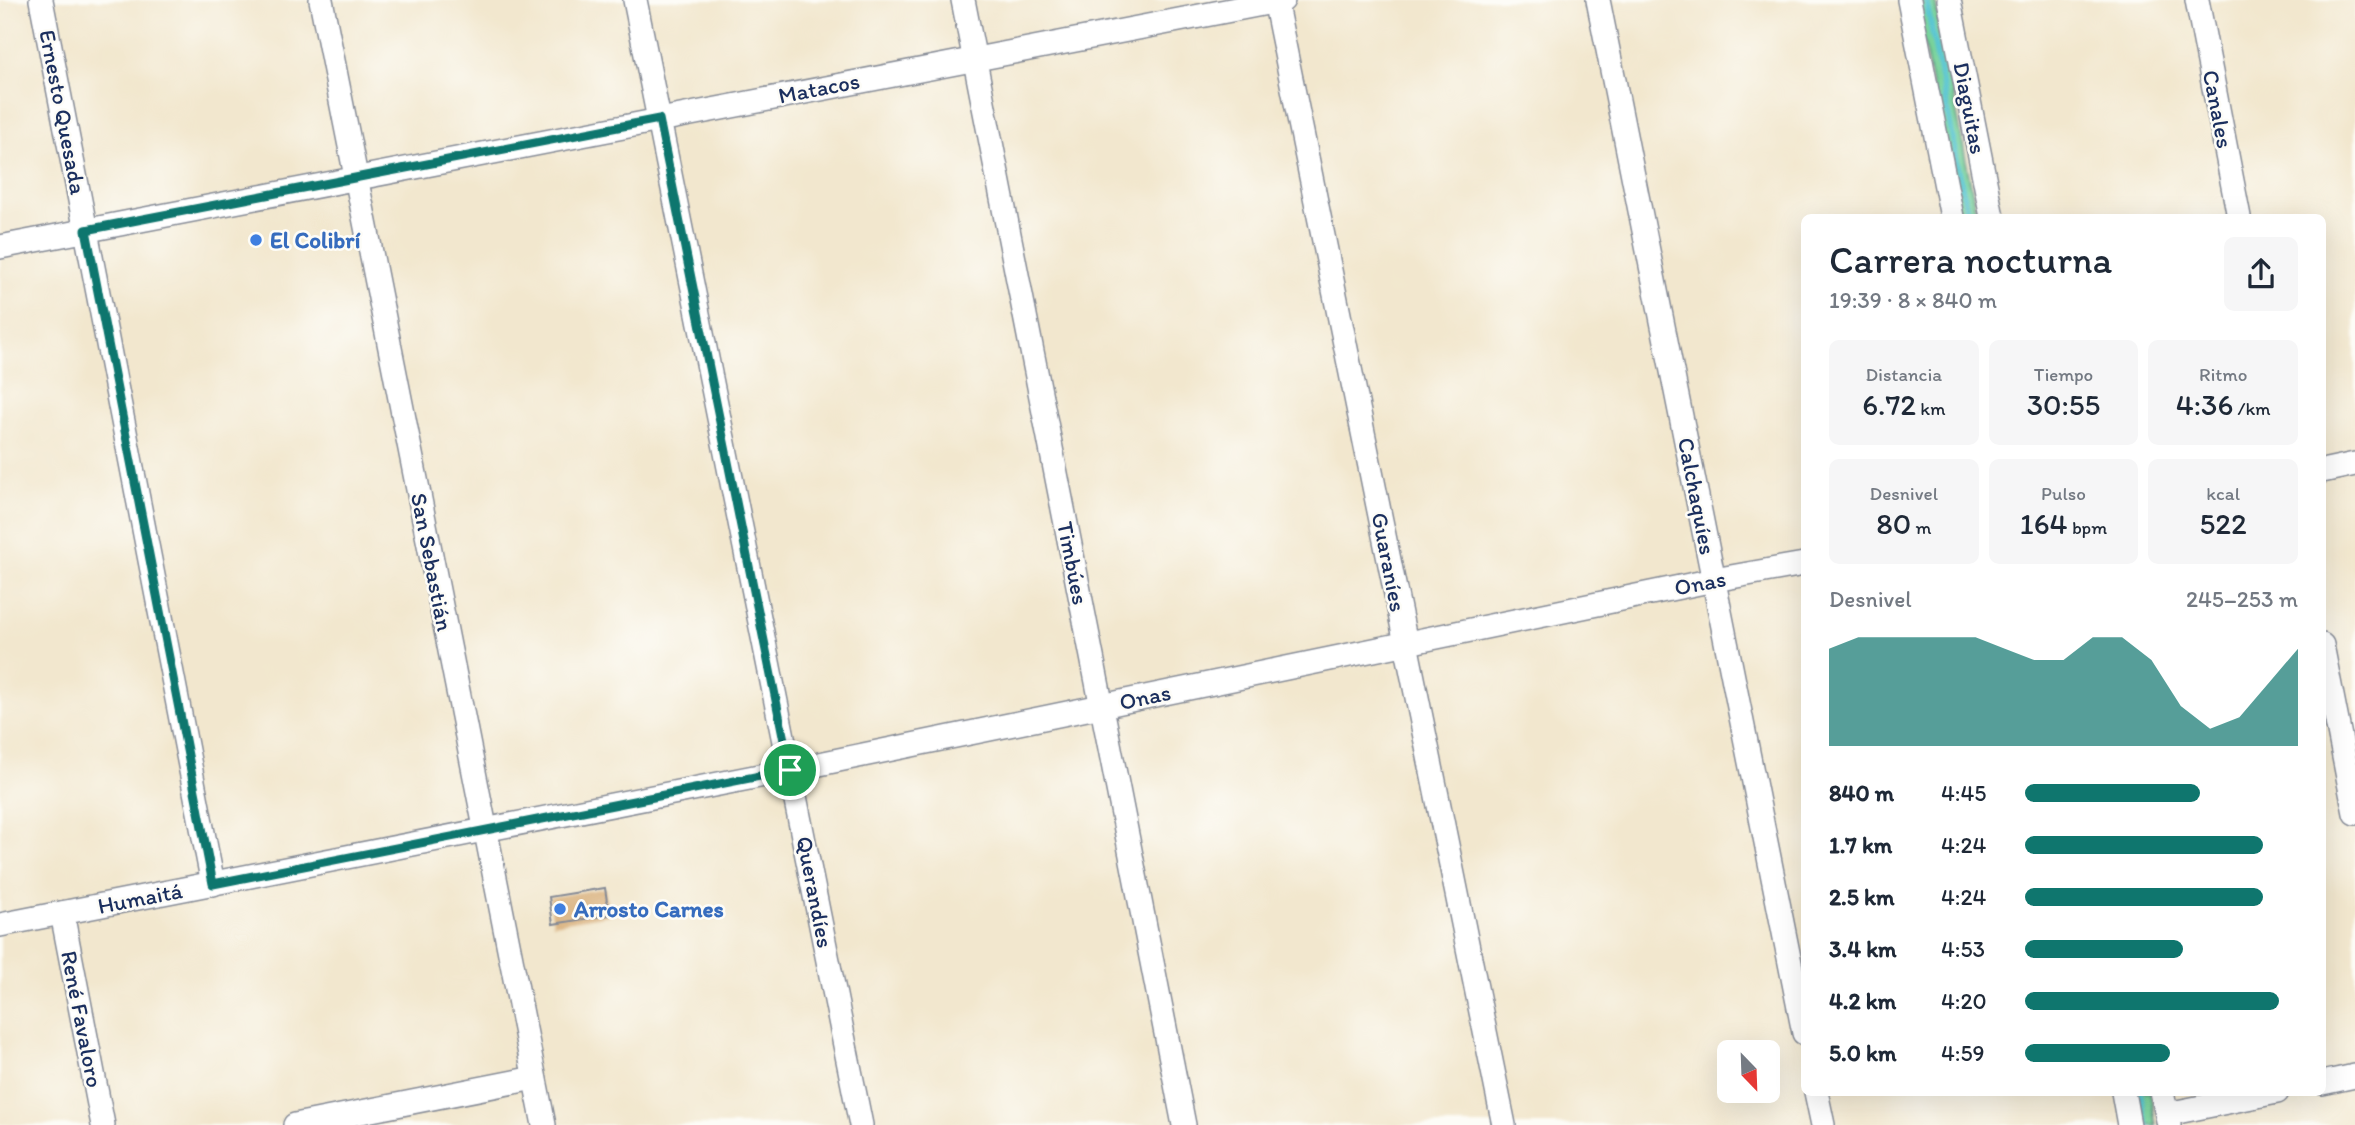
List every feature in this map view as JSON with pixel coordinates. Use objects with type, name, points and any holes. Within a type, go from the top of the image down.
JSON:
[{"type":"street","name":"Ernesto Quesada","points":[[41,0],[213,884]]},
{"type":"street","name":"San Sebastián","points":[[321,0],[544,1125]]},
{"type":"street","name":"Querandíes","points":[[635,0],[861,1125]]},
{"type":"street","name":"Timbúes","points":[[962,0],[1184,1125]]},
{"type":"street","name":"Matacos","points":[[0,247],[1278,0]]},
{"type":"street","name":"Guaraníes","points":[[1278,0],[1504,1125]]},
{"type":"street","name":"Calchaquíes","points":[[1598,0],[1801,1018]]},
{"type":"street","name":"Diaguitas","points":[[1909,0],[1951,214]]},
{"type":"street","name":"Diaguitas","points":[[1949,0],[1991,214]]},
{"type":"street","name":"Canales","points":[[2197,0],[2238,214]]},
{"type":"street","points":[[2326,470],[2355,464]]},
{"type":"street","name":"Onas","points":[[485,830],[1801,565]]},
{"type":"street","points":[[2326,665],[2355,813]]},
{"type":"street","name":"Humaitá","points":[[0,925],[485,830]]},
{"type":"street","name":"René Favaloro","points":[[62,913],[103,1125]]},
{"type":"street","points":[[2326,1082],[2355,1076]]},
{"type":"street","points":[[295,1125],[534,1078]]},
{"type":"street","points":[[1817,1096],[1823,1125]]},
{"type":"street","points":[[2123,1096],[2123,1124]]},
{"type":"street","points":[[2166,1110],[2252,1096]]},
{"type":"green space","points":[[1915,0],[1935,0],[1976,214],[1957,214]]},
{"type":"green space","points":[[2130,1096],[2151,1096],[2156,1125],[2136,1125]]},
{"type":"building","points":[[605,888],[609,915],[553,924],[549,897]]},
{"type":"waterway","points":[[1926,0],[1967,214]]},
{"type":"waterway","points":[[2141,1096],[2146,1125]]},
{"type":"place","name":"El Colibrí","points":[[256,240]]},
{"type":"place","name":"Arrosto Carnes","points":[[560,909]]},
{"type":"route","points":[[659,119],[790,770],[213,884],[86,230],[659,119]]}]
